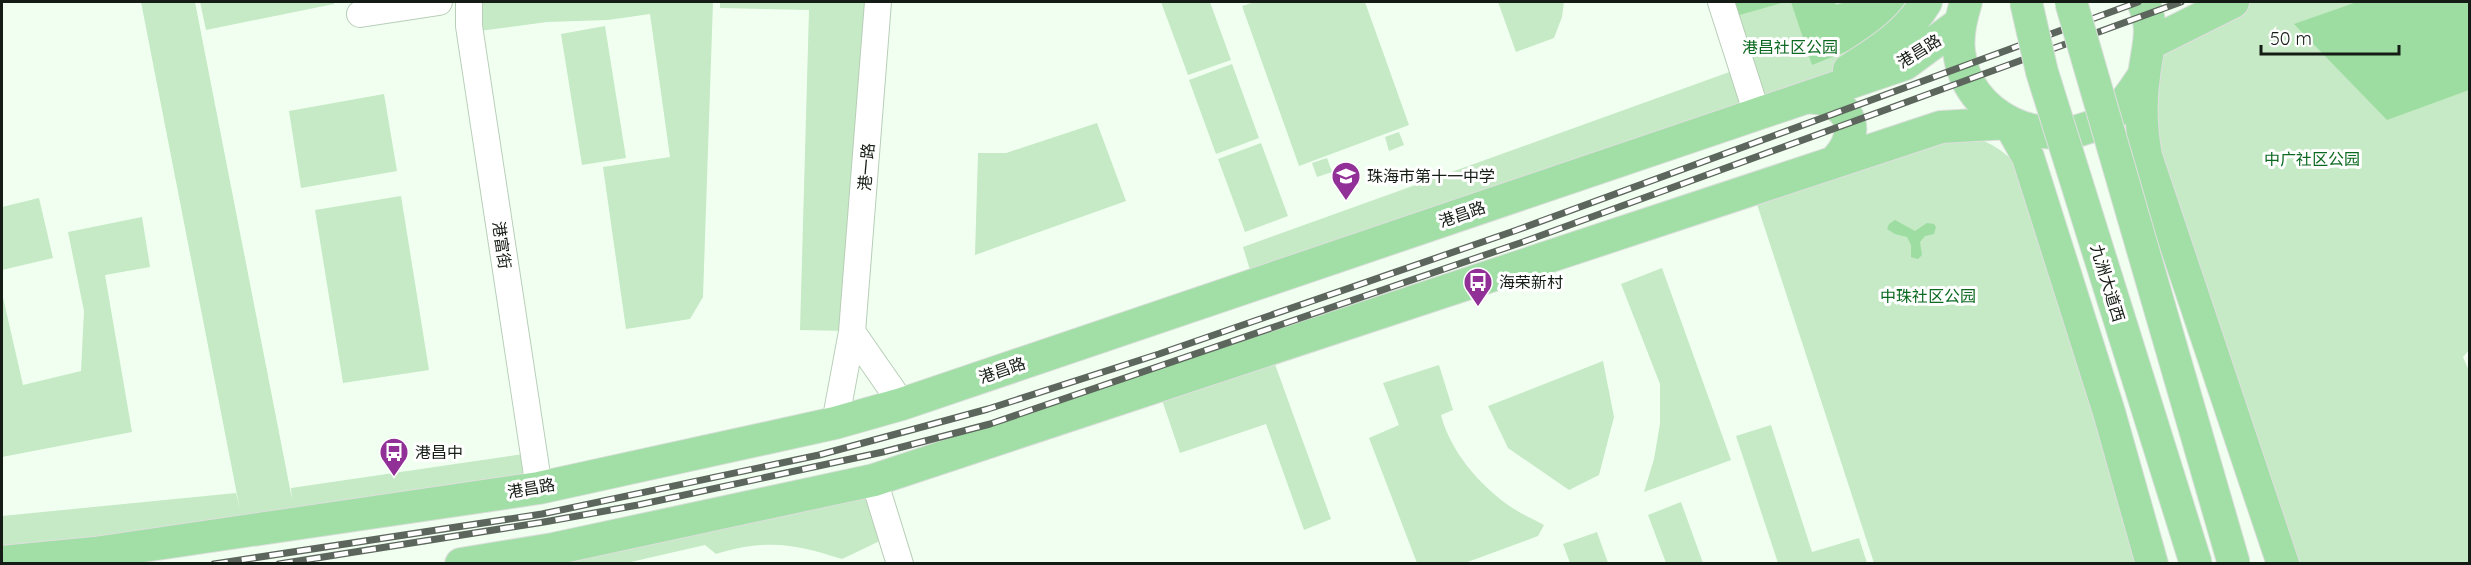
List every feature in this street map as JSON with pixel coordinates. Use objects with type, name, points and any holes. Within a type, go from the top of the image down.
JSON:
[{"type":"main road","points":[[1805,98],[1888,44],[1905,30],[1926,2]]},
{"type":"main road","name":"九洲大道西","points":[[2026,2],[2042,72],[2196,564]]},
{"type":"main road","points":[[2071,2],[2234,564]]},
{"type":"main road","points":[[2143,2],[2147,11],[2151,43],[2144,75],[2141,127],[2146,156],[2283,564]]},
{"type":"main road","points":[[2151,43],[2233,2]]},
{"type":"main road","name":"港昌路","points":[[6,558],[95,553],[539,488],[835,423],[902,404],[1905,64],[1962,13]]},
{"type":"main road","points":[[1962,13],[1959,53],[1968,80],[1984,104],[2009,123],[2039,133],[2071,133],[2101,122],[2126,102],[2144,75]]},
{"type":"main road","points":[[1805,98],[1816,97],[1835,102],[1848,116],[1850,131],[1848,139],[1844,150],[1835,161]]},
{"type":"main road","points":[[461,564],[555,556],[874,480],[1941,127],[2009,123]]},
{"type":"main road","points":[[2009,123],[2028,157],[2109,412],[2152,564]]},
{"type":"main road","points":[[1941,127],[1967,129],[1986,137],[2003,148],[2036,182]]},
{"type":"street","points":[[360,14],[439,2]]},
{"type":"street","name":"港富街","points":[[469,2],[470,26],[539,488]]},
{"type":"street","name":"港一路","points":[[835,423],[852,332],[878,2]]},
{"type":"street","points":[[1721,2],[1757,114]]},
{"type":"street","points":[[852,332],[902,404]]},
{"type":"street","points":[[874,480],[900,564]]},
{"type":"green space","points":[[141,2],[195,2],[292,499],[291,488],[531,453],[536,486],[2,564],[2,516],[236,493],[240,510]]},
{"type":"green space","points":[[200,2],[334,2],[334,4],[206,30]]},
{"type":"green space","points":[[476,2],[713,2],[703,297],[690,319],[626,329],[603,167],[670,157],[650,14],[608,20],[547,22],[479,31]]},
{"type":"green space","points":[[720,2],[874,2],[848,331],[800,330],[809,10],[720,8]]},
{"type":"green space","points":[[1161,2],[1210,2],[1231,60],[1188,75]]},
{"type":"green space","points":[[1255,2],[1365,2],[1409,125],[1299,166],[1242,6]]},
{"type":"green space","points":[[1498,2],[1564,2],[1562,17],[1554,38],[1516,52]]},
{"type":"green space","name":"港昌社区公园","points":[[1727,2],[1920,2],[1894,36],[1801,94],[1761,108]]},
{"type":"green space","points":[[1731,2],[1785,2],[1736,16]]},
{"type":"green space","points":[[1791,2],[1835,2],[1836,5],[1846,2],[1905,2],[1907,10],[1889,29],[1877,37],[1812,65]]},
{"type":"green space","name":"中广社区公园","points":[[2233,2],[2469,2],[2470,349],[2463,357],[2470,373],[2469,563],[2275,563],[2147,156],[2151,44]]},
{"type":"green space","points":[[2357,2],[2469,2],[2469,90],[2387,120],[2294,24]]},
{"type":"green space","points":[[605,26],[626,158],[582,165],[561,34]]},
{"type":"green space","points":[[1232,64],[1259,138],[1216,154],[1189,80]]},
{"type":"green space","points":[[1735,70],[1748,109],[1253,280],[1243,247]]},
{"type":"green space","points":[[384,94],[397,171],[301,188],[289,111]]},
{"type":"green space","points":[[1097,123],[1126,201],[975,255],[978,153],[1006,153]]},
{"type":"green space","name":"中珠社区公园","points":[[1941,129],[1992,145],[2019,166],[2149,563],[1874,563],[1753,192]]},
{"type":"green space","points":[[1399,132],[1404,145],[1389,151],[1385,137]]},
{"type":"green space","points":[[1261,143],[1288,216],[1245,232],[1218,159]]},
{"type":"green space","points":[[1327,158],[1332,172],[1317,177],[1312,163]]},
{"type":"green space","points":[[401,196],[429,370],[343,383],[315,210]]},
{"type":"green space","points":[[39,198],[53,258],[2,270],[2,207]]},
{"type":"green space","points":[[142,217],[150,267],[105,275],[132,432],[2,457],[2,293],[23,385],[81,371],[84,311],[68,232]]},
{"type":"green space","points":[[1895,220],[1915,231],[1927,223],[1934,224],[1936,227],[1934,234],[1925,236],[1920,242],[1922,255],[1918,259],[1911,257],[1911,245],[1907,237],[1887,229],[1889,224]]},
{"type":"green space","points":[[1662,268],[1731,460],[1644,492],[1654,459],[1660,424],[1660,384],[1621,284]]},
{"type":"green space","points":[[1272,356],[1331,519],[1304,530],[1266,424],[1180,453],[1160,394]]},
{"type":"green space","points":[[1603,361],[1614,417],[1599,475],[1569,490],[1508,448],[1488,406]]},
{"type":"green space","points":[[1439,365],[1453,410],[1441,415],[1451,442],[1468,467],[1488,489],[1519,512],[1544,525],[1538,536],[1465,563],[1417,563],[1369,438],[1399,425],[1383,383]]},
{"type":"green space","points":[[1771,425],[1812,552],[1859,538],[1867,563],[1778,563],[1736,436]]},
{"type":"green space","points":[[869,486],[886,538],[842,559],[794,546],[750,546],[716,554],[705,545],[622,564],[560,563]]},
{"type":"green space","points":[[1681,502],[1703,563],[1666,563],[1648,515]]},
{"type":"green space","points":[[1597,532],[1608,563],[1570,563],[1563,544]]},
{"type":"railway","points":[[214,564],[542,514],[819,455],[988,409],[1159,354],[1517,230],[2138,2]]},
{"type":"railway","points":[[279,564],[638,505],[883,452],[990,424],[1523,242],[2181,2]]},
{"type":"place","name":"珠海市第十一中学","points":[[1346,202]]},
{"type":"place","name":"海荣新村","points":[[1478,308]]},
{"type":"place","name":"港昌中","points":[[394,478]]}]
